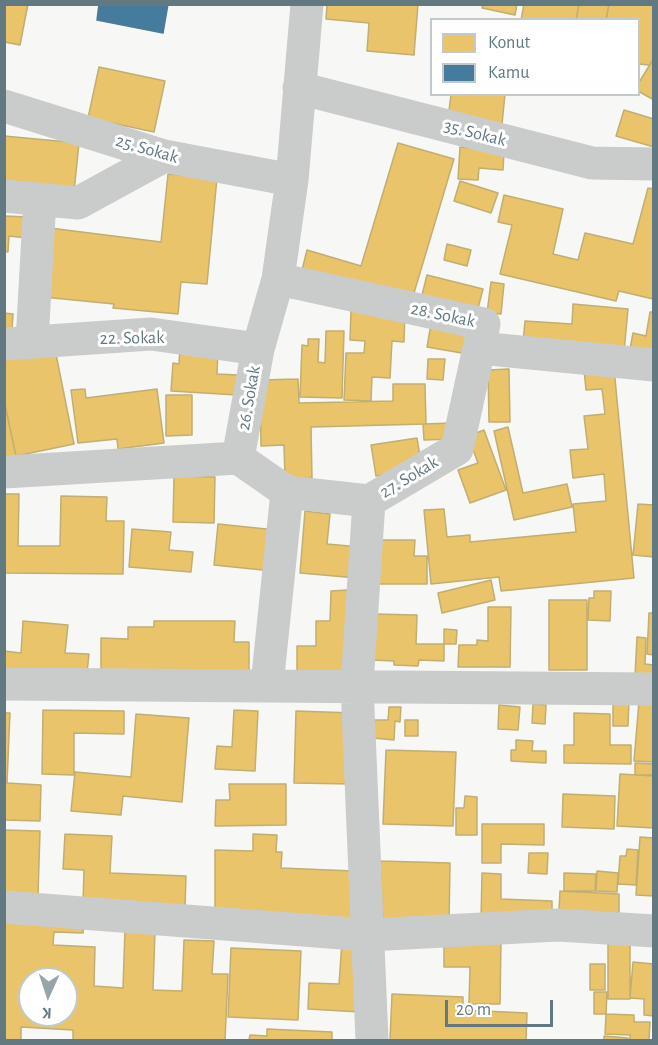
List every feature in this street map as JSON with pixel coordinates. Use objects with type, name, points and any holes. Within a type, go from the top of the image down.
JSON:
[{"type":"street","name":"26. Sokak","points":[[238,458],[258,349],[278,279],[292,180],[307,4]]},
{"type":"street","name":"35. Sokak","points":[[299,88],[592,163],[654,164]]},
{"type":"street","name":"25. Sokak","points":[[4,106],[164,156],[292,180]]},
{"type":"street","points":[[4,196],[78,203],[164,156]]},
{"type":"street","points":[[18,343],[39,199]]},
{"type":"street","name":"28. Sokak","points":[[278,279],[484,324],[479,348],[654,365]]},
{"type":"street","name":"22. Sokak","points":[[18,343],[151,334],[258,349]]},
{"type":"street","name":"27. Sokak","points":[[372,1041],[357,685],[369,501],[456,449],[479,348]]},
{"type":"street","points":[[4,472],[238,458],[287,492],[369,501]]},
{"type":"street","points":[[267,685],[287,492]]},
{"type":"street","points":[[4,684],[654,688]]},
{"type":"street","points":[[4,907],[368,935],[558,925],[654,931]]},
{"type":"building: Konut","points":[[4,4],[28,4],[20,45],[4,42]]},
{"type":"building: Konut","points":[[327,4],[418,4],[414,55],[367,51],[369,23],[326,19]]},
{"type":"building: Konut","points":[[483,4],[517,4],[515,15],[482,8]]},
{"type":"building: Konut","points":[[524,4],[579,4],[576,18],[521,18]]},
{"type":"building: Konut","points":[[579,4],[609,4],[606,18],[576,18]]},
{"type":"building: Konut","points":[[609,4],[654,4],[654,58],[650,65],[640,64],[640,18],[606,18]]},
{"type":"building: Konut","points":[[654,58],[654,100],[640,92],[640,81]]},
{"type":"building: Konut","points":[[99,67],[165,81],[154,132],[88,118]]},
{"type":"building: Konut","points":[[451,96],[505,96],[502,124],[448,119]]},
{"type":"building: Konut","points":[[624,110],[654,119],[654,147],[616,136]]},
{"type":"building: Konut","points":[[4,136],[79,143],[74,192],[4,185]]},
{"type":"building: Konut","points":[[398,143],[454,159],[411,303],[302,270],[307,250],[361,266]]},
{"type":"building: Konut","points":[[460,147],[504,151],[503,170],[479,168],[478,180],[458,179]]},
{"type":"building: Konut","points":[[168,174],[217,178],[207,284],[181,282],[178,314],[113,308],[114,304],[43,297],[50,228],[161,242]]},
{"type":"building: Konut","points":[[460,181],[498,193],[491,213],[454,201]]},
{"type":"building: Konut","points":[[648,188],[654,189],[653,299],[619,291],[616,301],[500,274],[512,225],[498,222],[504,195],[563,209],[553,254],[578,260],[585,233],[633,244]]},
{"type":"building: Konut","points":[[4,216],[29,217],[27,238],[9,236],[8,252],[4,251]]},
{"type":"building: Konut","points":[[447,244],[471,250],[467,266],[444,260]]},
{"type":"building: Konut","points":[[427,275],[483,289],[476,316],[420,303]]},
{"type":"building: Konut","points":[[491,282],[504,284],[501,314],[487,313]]},
{"type":"building: Konut","points":[[573,304],[628,309],[624,352],[523,343],[525,321],[572,324]]},
{"type":"building: Konut","points":[[351,310],[405,313],[404,342],[392,341],[390,378],[372,377],[371,401],[344,400],[346,353],[364,353],[365,341],[350,340]]},
{"type":"building: Konut","points":[[650,312],[654,312],[654,353],[630,349],[633,333],[646,336]]},
{"type":"building: Konut","points":[[4,313],[13,314],[12,330],[4,329]]},
{"type":"building: Konut","points":[[431,324],[477,332],[473,355],[427,347]]},
{"type":"building: Konut","points":[[326,331],[344,331],[342,398],[300,397],[302,345],[308,346],[308,339],[319,339],[318,362],[325,363]]},
{"type":"building: Konut","points":[[180,346],[218,348],[217,374],[238,375],[237,395],[171,391],[173,363],[179,364]]},
{"type":"building: Konut","points":[[55,349],[74,444],[16,456],[4,400],[4,360]]},
{"type":"building: Konut","points":[[428,359],[445,359],[443,380],[427,379]]},
{"type":"building: Konut","points":[[614,368],[634,578],[501,591],[499,577],[431,584],[424,510],[444,509],[447,537],[470,535],[470,542],[576,532],[573,504],[606,501],[604,474],[573,478],[570,450],[588,449],[584,416],[605,414],[602,389],[586,390],[584,370]]},
{"type":"building: Konut","points":[[509,369],[510,422],[489,422],[488,370]]},
{"type":"building: Konut","points":[[298,379],[299,403],[393,401],[393,384],[425,384],[426,424],[311,427],[312,478],[285,479],[284,445],[261,446],[260,380]]},
{"type":"building: Konut","points":[[85,389],[86,398],[157,389],[164,443],[118,449],[117,439],[78,443],[71,390]]},
{"type":"building: Konut","points":[[166,395],[192,395],[192,435],[166,436]]},
{"type":"building: Konut","points":[[4,400],[16,456],[4,458]]},
{"type":"building: Konut","points":[[454,423],[454,439],[424,440],[423,424]]},
{"type":"building: Konut","points":[[508,427],[523,493],[567,484],[572,507],[514,520],[494,431]]},
{"type":"building: Konut","points":[[484,430],[506,490],[470,503],[458,470],[478,463],[468,436]]},
{"type":"building: Konut","points":[[417,438],[422,468],[376,476],[371,445]]},
{"type":"building: Konut","points":[[174,476],[215,477],[214,523],[173,522]]},
{"type":"building: Konut","points":[[4,494],[19,494],[18,546],[60,546],[61,496],[107,497],[106,521],[124,521],[123,574],[4,573]]},
{"type":"building: Konut","points":[[638,504],[654,505],[654,557],[633,555]]},
{"type":"building: Konut","points":[[305,511],[330,514],[327,544],[360,547],[357,578],[300,573]]},
{"type":"building: Konut","points":[[218,524],[276,530],[272,571],[214,565]]},
{"type":"building: Konut","points":[[132,529],[171,532],[169,550],[193,552],[191,572],[129,567]]},
{"type":"building: Konut","points":[[373,540],[415,540],[414,556],[427,556],[427,584],[373,584]]},
{"type":"building: Konut","points":[[491,580],[495,600],[442,613],[438,593]]},
{"type":"building: Konut","points":[[348,590],[348,675],[297,676],[297,646],[316,646],[316,621],[330,621],[331,591]]},
{"type":"building: Konut","points":[[594,591],[611,591],[610,621],[588,620],[589,598],[594,598]]},
{"type":"building: Konut","points":[[549,600],[587,600],[587,670],[549,670]]},
{"type":"building: Konut","points":[[488,607],[511,607],[510,667],[458,667],[459,645],[477,645],[477,640],[488,641]]},
{"type":"building: Konut","points":[[649,613],[654,613],[654,655],[647,654]]},
{"type":"building: Konut","points":[[373,614],[417,615],[416,644],[444,644],[444,661],[419,660],[418,666],[394,665],[394,661],[372,660]]},
{"type":"building: Konut","points":[[23,621],[68,625],[65,653],[89,654],[86,682],[4,675],[4,651],[21,653]]},
{"type":"building: Konut","points":[[154,621],[235,621],[234,642],[249,642],[249,678],[101,675],[101,638],[128,639],[128,627],[154,627]]},
{"type":"building: Konut","points":[[444,629],[457,630],[456,644],[444,644]]},
{"type":"building: Konut","points":[[637,637],[646,638],[645,664],[654,665],[654,677],[635,676]]},
{"type":"building: Konut","points":[[613,699],[629,700],[628,726],[613,726]]},
{"type":"building: Konut","points":[[639,701],[654,703],[654,762],[634,761]]},
{"type":"building: Konut","points":[[533,704],[546,705],[545,724],[532,723]]},
{"type":"building: Konut","points":[[499,705],[520,707],[518,730],[498,729]]},
{"type":"building: Konut","points":[[389,707],[401,707],[400,722],[395,721],[394,740],[373,738],[374,720],[388,720]]},
{"type":"building: Konut","points":[[43,710],[124,711],[124,734],[74,733],[74,775],[42,774]]},
{"type":"building: Konut","points":[[234,710],[258,711],[255,771],[215,769],[217,746],[232,747]]},
{"type":"building: Konut","points":[[296,711],[354,713],[352,784],[294,783]]},
{"type":"building: Konut","points":[[4,713],[10,713],[7,783],[41,785],[40,821],[4,820]]},
{"type":"building: Konut","points":[[574,713],[610,714],[610,745],[631,745],[631,764],[564,763],[564,745],[574,745]]},
{"type":"building: Konut","points":[[136,714],[189,718],[182,802],[123,796],[121,815],[71,811],[75,772],[131,777]]},
{"type":"building: Konut","points":[[405,720],[418,720],[418,736],[405,736]]},
{"type":"building: Konut","points":[[516,740],[533,741],[532,751],[546,751],[546,763],[511,761],[511,750],[516,750]]},
{"type":"building: Konut","points":[[386,750],[456,752],[453,826],[383,824]]},
{"type":"building: Konut","points":[[635,763],[654,764],[654,775],[635,775]]},
{"type":"building: Konut","points":[[620,774],[654,776],[654,828],[617,826]]},
{"type":"building: Konut","points":[[229,784],[286,784],[286,825],[215,826],[216,800],[230,800]]},
{"type":"building: Konut","points":[[563,794],[615,796],[614,829],[562,827]]},
{"type":"building: Konut","points":[[465,796],[477,797],[477,835],[456,835],[456,808],[464,808]]},
{"type":"building: Konut","points":[[482,824],[544,824],[544,845],[501,844],[501,863],[482,863]]},
{"type":"building: Konut","points":[[4,830],[40,831],[38,895],[4,894]]},
{"type":"building: Konut","points":[[65,834],[112,836],[110,873],[186,876],[185,907],[83,903],[84,870],[63,869]]},
{"type":"building: Konut","points":[[253,834],[277,835],[276,852],[282,852],[281,868],[353,871],[352,919],[215,914],[215,850],[253,851]]},
{"type":"building: Konut","points":[[640,837],[654,838],[654,896],[636,895]]},
{"type":"building: Konut","points":[[627,849],[638,850],[636,885],[618,884],[620,856],[626,856]]},
{"type":"building: Konut","points":[[529,853],[548,853],[547,874],[528,873]]},
{"type":"building: Konut","points":[[380,861],[450,863],[449,924],[383,922]]},
{"type":"building: Konut","points":[[597,871],[618,873],[617,892],[596,891]]},
{"type":"building: Konut","points":[[482,873],[501,874],[501,899],[552,901],[552,922],[481,920]]},
{"type":"building: Konut","points":[[564,873],[596,874],[595,891],[564,891]]},
{"type":"building: Konut","points":[[560,891],[619,894],[619,913],[559,910]]},
{"type":"building: Konut","points":[[4,919],[84,922],[83,933],[54,932],[53,945],[95,947],[94,986],[123,988],[125,929],[155,931],[153,990],[182,991],[184,940],[214,941],[212,974],[228,974],[225,1040],[73,1040],[73,1030],[21,1027],[21,1040],[4,1040]]},
{"type":"building: Konut","points":[[608,940],[630,940],[630,999],[608,999]]},
{"type":"building: Konut","points":[[342,942],[363,943],[360,1012],[308,1009],[309,983],[339,984]]},
{"type":"building: Konut","points":[[444,942],[501,943],[500,1004],[469,1004],[470,967],[444,967]]},
{"type":"building: Konut","points":[[231,948],[301,951],[298,1020],[228,1017]]},
{"type":"building: Konut","points":[[633,962],[654,964],[654,1016],[644,1015],[644,999],[630,998]]},
{"type":"building: Konut","points":[[590,964],[605,964],[605,990],[590,990]]},
{"type":"building: Konut","points":[[594,992],[607,992],[606,1014],[594,1014]]},
{"type":"building: Konut","points":[[392,994],[463,997],[463,1010],[527,1013],[526,1040],[390,1040]]},
{"type":"building: Konut","points":[[606,1014],[634,1015],[634,1022],[650,1022],[649,1040],[630,1040],[630,1035],[605,1034]]},
{"type":"building: Konut","points":[[267,1029],[332,1032],[332,1040],[249,1040],[250,1035],[267,1036]]},
{"type":"building: Konut","points":[[604,1036],[628,1038],[628,1040],[604,1040]]},
{"type":"building: Kamu","points":[[99,4],[168,4],[163,33],[97,20]]}]
